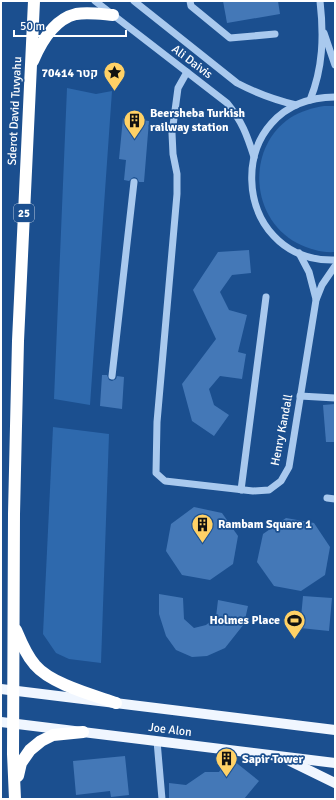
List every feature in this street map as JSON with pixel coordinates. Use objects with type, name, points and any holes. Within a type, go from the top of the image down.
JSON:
[{"type":"highway","name":"Sderot David Tuvyahu","points":[[14,798],[14,514],[18,341],[34,1]]},
{"type":"highway","points":[[31,67],[37,52],[45,39],[62,21],[69,17],[83,14],[113,15]]},
{"type":"highway","points":[[14,627],[25,651],[35,666],[65,684],[116,703]]},
{"type":"highway","points":[[14,798],[21,763],[30,750],[41,741],[54,735],[83,732]]},
{"type":"main road","name":"Joe Alon","points":[[1,689],[333,729]]},
{"type":"main road","name":"Joe Alon","points":[[1,722],[335,763]]},
{"type":"main road","points":[[281,757],[335,783]]},
{"type":"street","name":"Ali Daivis","points":[[95,1],[227,103],[238,116],[254,157]]},
{"type":"street","name":"Ali Daivis","points":[[134,1],[237,83],[261,95],[296,105]]},
{"type":"street","points":[[190,1],[191,6],[230,38],[275,34]]},
{"type":"street","points":[[310,100],[320,70],[323,28],[320,1]]},
{"type":"street","points":[[323,28],[335,65]]},
{"type":"street","name":"Henry Kandall","points":[[187,72],[178,88],[172,133],[173,154],[177,174],[177,194],[157,422],[156,473],[164,481],[253,491],[269,490],[281,481],[289,467],[316,300],[322,285],[335,266]]},
{"type":"street","points":[[335,97],[318,98],[296,105],[277,118],[269,127],[257,146],[251,172],[253,196],[257,209],[271,232],[280,241],[299,253],[315,258],[335,260]]},
{"type":"street","points":[[112,376],[134,182]]},
{"type":"street","name":"Henry Kandall","points":[[299,253],[309,272],[316,300]]},
{"type":"street","points":[[241,490],[266,296]]},
{"type":"street","points":[[300,396],[335,398]]},
{"type":"street","points":[[327,498],[335,499]]},
{"type":"street","points":[[157,741],[162,799]]},
{"type":"shaded area","points":[[67,88],[96,94],[112,91],[90,405],[54,399]]},
{"type":"shaded area","points":[[324,106],[335,106],[335,252],[320,251],[306,247],[297,243],[281,232],[270,217],[263,200],[259,182],[260,164],[266,147],[276,131],[290,118],[307,110]]},
{"type":"shaded area","points":[[53,427],[109,434],[101,663],[69,659],[56,653],[43,634]]},
{"type":"building","points":[[223,1],[278,1],[280,14],[227,23]]},
{"type":"building","name":"Beersheba Turkish railway station","points":[[123,118],[149,121],[144,182],[139,182],[137,178],[134,177],[129,181],[124,180],[126,160],[119,159]]},
{"type":"building","points":[[249,250],[251,273],[232,275],[220,292],[229,310],[247,315],[238,352],[246,354],[242,379],[220,376],[209,389],[214,405],[229,415],[214,436],[192,421],[182,384],[216,339],[193,290],[218,252]]},
{"type":"building","points":[[102,375],[107,375],[109,380],[112,381],[116,379],[117,376],[124,377],[122,409],[100,406]]},
{"type":"building","points":[[335,404],[335,442],[326,442],[323,405]]},
{"type":"building","name":"Rambam Square 1","points":[[194,507],[222,513],[238,536],[233,564],[210,580],[182,575],[166,551],[171,524]]},
{"type":"building","points":[[286,518],[314,523],[330,547],[325,575],[301,591],[274,586],[257,562],[263,534]]},
{"type":"building","points":[[159,594],[183,598],[184,619],[194,628],[206,625],[216,617],[218,600],[248,606],[244,624],[225,648],[207,656],[192,657],[176,650],[166,636],[159,614]]},
{"type":"building","points":[[303,596],[332,598],[329,631],[300,628]]},
{"type":"building","points":[[125,756],[129,795],[111,797],[110,791],[76,795],[73,761]]},
{"type":"building","name":"Sapir Tower","points":[[229,757],[259,781],[244,799],[169,799],[169,783],[186,785],[205,772],[219,772]]},
{"type":"place","name":"קטר 70414","points":[[114,92]]},
{"type":"place","name":"Beersheba Turkish railway station","points":[[134,140]]},
{"type":"place","name":"Rambam Square 1","points":[[202,544]]},
{"type":"place","name":"Holmes Place","points":[[295,640]]},
{"type":"place","name":"Sapir Tower","points":[[226,778]]}]
